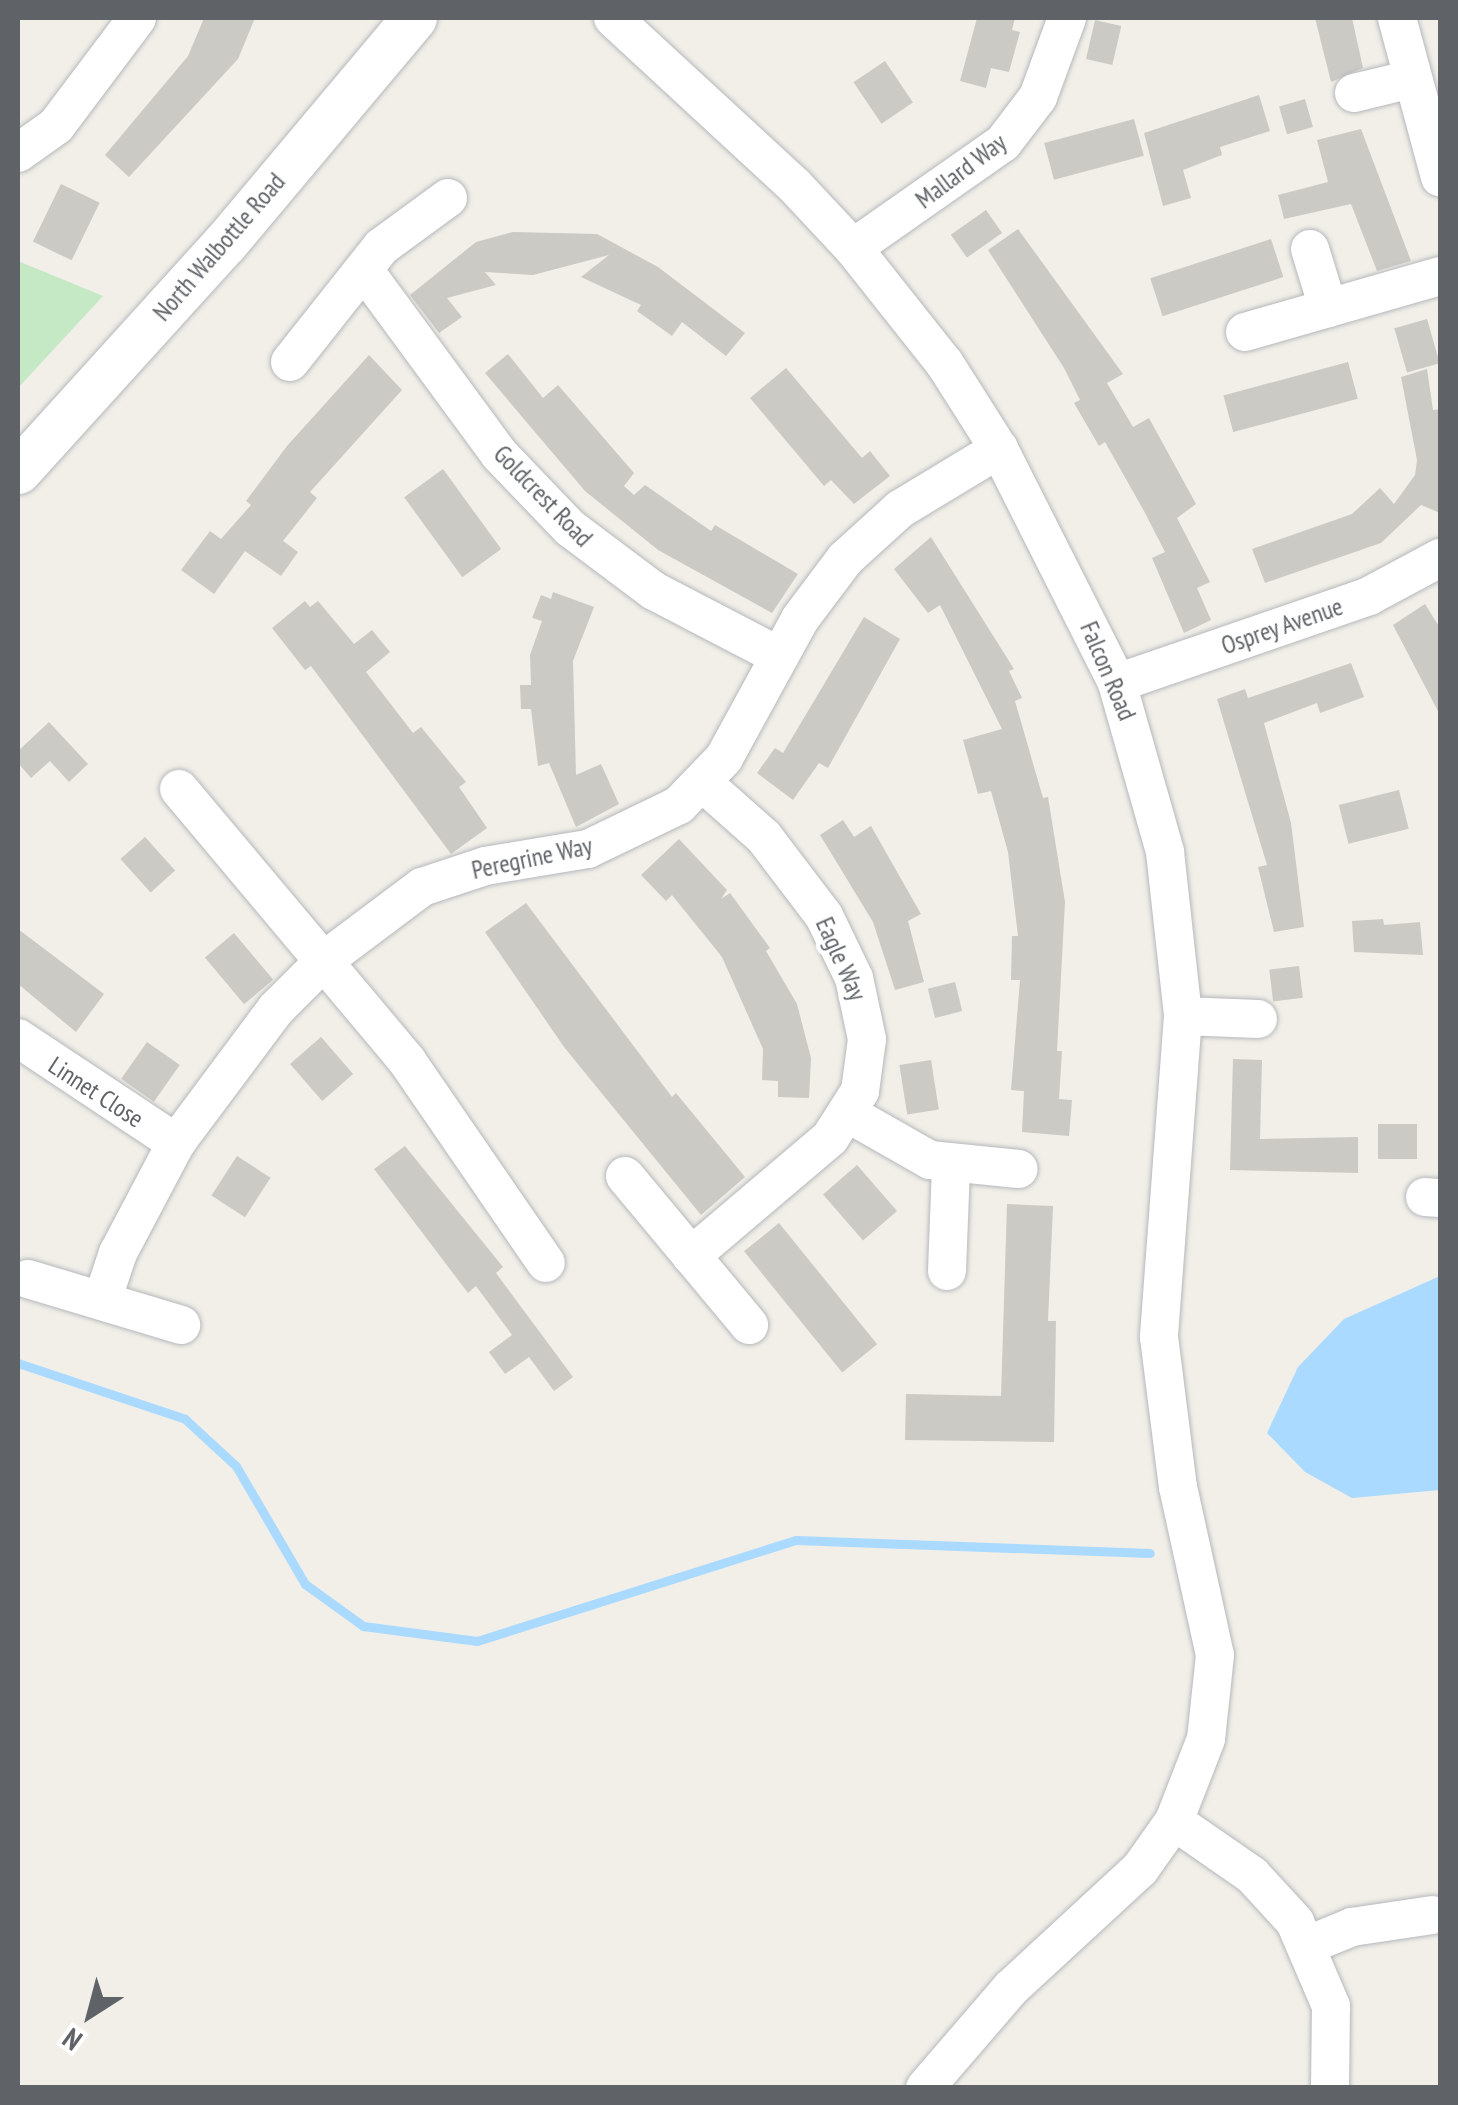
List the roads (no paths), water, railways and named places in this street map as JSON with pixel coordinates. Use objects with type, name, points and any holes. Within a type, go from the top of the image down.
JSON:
[{"type":"street","points":[[18,152],[56,126],[137,18]]},
{"type":"street","name":"North Walbottle Road","points":[[18,471],[225,243],[414,18]]},
{"type":"street","name":"Falcon Road","points":[[613,18],[853,248],[945,364],[1000,449],[1117,682],[1165,852],[1183,1016],[1159,1305],[1178,1486],[1215,1655],[1215,1692],[1206,1739],[1174,1821],[1140,1869],[1011,1988],[926,2088]]},
{"type":"street","name":"Mallard Way","points":[[853,248],[1003,144],[1038,97],[1067,18]]},
{"type":"street","points":[[1397,18],[1440,178]]},
{"type":"street","points":[[1354,93],[1412,79]]},
{"type":"street","points":[[290,362],[402,226],[448,198]]},
{"type":"street","points":[[1310,249],[1328,308]]},
{"type":"street","name":"Goldcrest Road","points":[[364,270],[499,454],[570,528],[654,591],[780,656]]},
{"type":"street","points":[[1245,332],[1440,276]]},
{"type":"street","name":"Peregrine Way","points":[[102,1301],[118,1253],[176,1143],[276,1009],[326,958],[422,887],[485,866],[620,838],[703,784],[744,726],[820,590],[872,531],[1000,449]]},
{"type":"street","name":"Osprey Avenue","points":[[1117,682],[1370,596],[1440,558]]},
{"type":"street","name":"Eagle Way","points":[[703,784],[794,873],[848,962],[868,1038],[866,1067],[849,1114]]},
{"type":"street","points":[[179,789],[326,958],[453,1123],[546,1263]]},
{"type":"street","points":[[1183,1016],[1258,1019]]},
{"type":"street","name":"Linnet Close","points":[[18,1038],[176,1143]]},
{"type":"street","points":[[691,1256],[807,1160],[849,1114],[908,1151],[952,1165],[1019,1168]]},
{"type":"street","points":[[948,1270],[952,1165]]},
{"type":"street","points":[[625,1176],[749,1326]]},
{"type":"street","points":[[28,1278],[181,1325]]},
{"type":"street","points":[[1174,1821],[1252,1874],[1278,1900],[1308,1945],[1331,2006],[1330,2088]]},
{"type":"street","points":[[1308,1945],[1352,1927],[1432,1915]]},
{"type":"water","points":[[1440,1276],[1440,1490],[1352,1498],[1305,1472],[1267,1433],[1298,1367],[1344,1319]]},
{"type":"waterway","points":[[18,1363],[185,1419],[236,1466],[305,1584],[363,1626],[477,1641],[796,1540],[1150,1553]]}]
